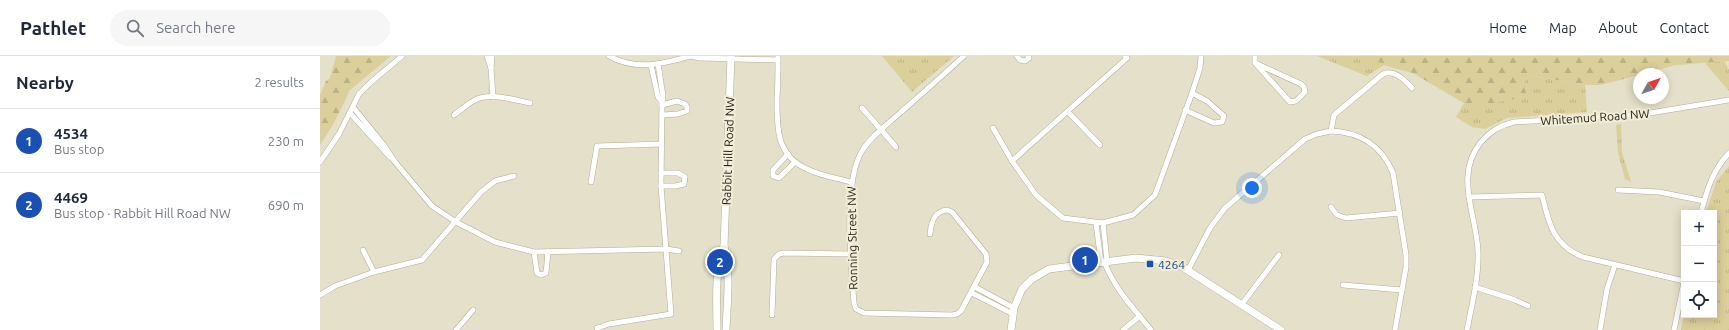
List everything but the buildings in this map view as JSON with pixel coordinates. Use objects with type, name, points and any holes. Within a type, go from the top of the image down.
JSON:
[{"type":"street","points":[[320,162],[335,141],[364,89],[402,56]]},
{"type":"street","points":[[487,56],[491,68]]},
{"type":"street","points":[[492,56],[491,68],[493,97]]},
{"type":"street","points":[[609,56],[633,65],[652,65],[691,56],[699,58],[778,58],[777,131],[781,143],[795,162],[812,172],[852,182]]},
{"type":"street","name":"Ronning Street NW","points":[[930,234],[931,224],[934,218],[945,210],[952,212],[985,252],[987,262],[972,293],[961,311],[954,315],[864,313],[856,309],[854,303],[851,254],[852,182],[855,164],[861,151],[882,129],[964,56]]},
{"type":"street","points":[[1017,56],[1020,60],[1025,61],[1028,56]]},
{"type":"street","points":[[1012,161],[1128,58],[1125,56]]},
{"type":"street","points":[[993,128],[1012,161],[1036,195],[1063,218],[1103,223],[1133,215],[1154,195],[1192,93],[1200,68],[1201,56]]},
{"type":"street","points":[[1255,63],[1256,56]]},
{"type":"street","name":"Rabbit Hill Road NW","points":[[726,330],[728,285],[727,260],[724,246],[731,58]]},
{"type":"street","points":[[1255,63],[1301,84],[1304,87],[1305,92],[1296,102],[1290,102],[1255,63]]},
{"type":"street","points":[[597,328],[609,324],[671,314],[661,186],[663,96],[658,64]]},
{"type":"street","points":[[652,65],[658,97],[662,104]]},
{"type":"street","points":[[1331,131],[1334,115],[1383,74],[1388,72],[1394,74],[1405,81],[1412,88]]},
{"type":"street","points":[[1186,110],[1214,123],[1222,122],[1224,116],[1208,101],[1192,93]]},
{"type":"street","points":[[454,115],[474,100],[484,97],[530,103]]},
{"type":"street","name":"Whitemud Road NW","points":[[1469,197],[1467,178],[1468,165],[1477,146],[1487,135],[1499,127],[1514,122],[1644,114],[1729,100]]},
{"type":"street","points":[[662,104],[677,101],[685,104],[687,107],[687,111],[683,113],[663,115]]},
{"type":"street","points":[[353,107],[383,144],[395,162],[432,206],[456,222],[495,242],[534,252],[666,249],[679,251]]},
{"type":"street","points":[[862,108],[882,129],[896,147]]},
{"type":"street","points":[[1068,112],[1100,145]]},
{"type":"street","points":[[350,113],[382,150],[395,162]]},
{"type":"street","points":[[1188,270],[1210,228],[1232,201],[1305,139],[1317,134],[1331,131],[1355,135],[1365,139],[1380,151],[1388,162],[1393,173],[1406,255],[1395,330]]},
{"type":"street","points":[[591,182],[597,146],[662,144]]},
{"type":"street","points":[[1702,210],[1714,172],[1729,153]]},
{"type":"street","points":[[788,154],[773,170],[773,176],[779,178],[795,162]]},
{"type":"street","points":[[661,173],[678,173],[685,177],[684,184],[675,186],[661,186]]},
{"type":"street","points":[[320,295],[335,286],[374,272],[422,260],[481,192],[495,181],[514,176]]},
{"type":"street","points":[[1618,190],[1659,192],[1704,201]]},
{"type":"street","points":[[1468,330],[1475,287],[1478,252],[1469,197],[1542,195],[1551,230],[1562,244],[1577,255],[1681,281]]},
{"type":"street","points":[[1331,207],[1337,215],[1346,218],[1400,213]]},
{"type":"street","points":[[1096,223],[1104,261],[1109,275],[1116,287],[1151,330]]},
{"type":"street","points":[[1103,223],[1104,261]]},
{"type":"street","name":"Rabbit Hill Road NW","points":[[717,330],[718,268],[720,254],[724,246]]},
{"type":"street","points":[[362,250],[374,272]]},
{"type":"street","points":[[534,252],[537,273],[541,275],[546,274],[548,252]]},
{"type":"street","points":[[772,315],[774,262],[776,256],[784,253],[851,254]]},
{"type":"street","points":[[1242,304],[1279,255]]},
{"type":"street","points":[[1011,330],[1014,311],[1022,289],[1032,278],[1042,272],[1059,266],[1136,258],[1166,261],[1188,270],[1280,330]]},
{"type":"street","points":[[1600,330],[1607,290],[1615,265]]},
{"type":"street","points":[[1343,285],[1402,290]]},
{"type":"street","points":[[975,287],[1014,311]]},
{"type":"street","points":[[1475,287],[1515,300],[1528,306]]},
{"type":"street","points":[[972,293],[1014,311]]},
{"type":"street","points":[[1674,330],[1681,296]]},
{"type":"street","points":[[456,330],[473,310]]},
{"type":"street","points":[[1123,330],[1140,316]]},
{"type":"green space","points":[[336,56],[391,56],[350,90],[334,123],[320,145],[320,95],[326,81],[330,78]]},
{"type":"green space","points":[[882,56],[954,56],[912,92]]},
{"type":"green space","points":[[1317,56],[1459,56],[1526,96],[1523,84],[1528,75],[1585,85],[1587,112],[1507,118],[1485,129],[1472,127],[1456,117],[1464,103],[1413,73],[1384,65],[1367,76]]},
{"type":"green space","points":[[1361,56],[1729,56],[1729,61],[1676,65],[1665,68],[1633,68],[1633,76],[1601,85],[1585,85],[1528,75],[1523,84],[1527,96],[1491,104],[1464,103],[1413,73],[1384,65],[1381,62]]},
{"type":"green space","points":[[1724,61],[1729,70],[1729,91],[1705,63]]},
{"type":"green space","points":[[1621,124],[1622,152],[1631,182],[1625,179],[1618,153],[1616,125]]},
{"type":"green space","points":[[1729,166],[1729,330],[1681,330],[1683,318],[1717,318],[1717,210],[1707,210],[1716,182]]},
{"type":"place","name":"4534","points":[[1085,260]]},
{"type":"place","name":"4469","points":[[720,262]]},
{"type":"place","name":"4264","points":[[1150,264]]}]
